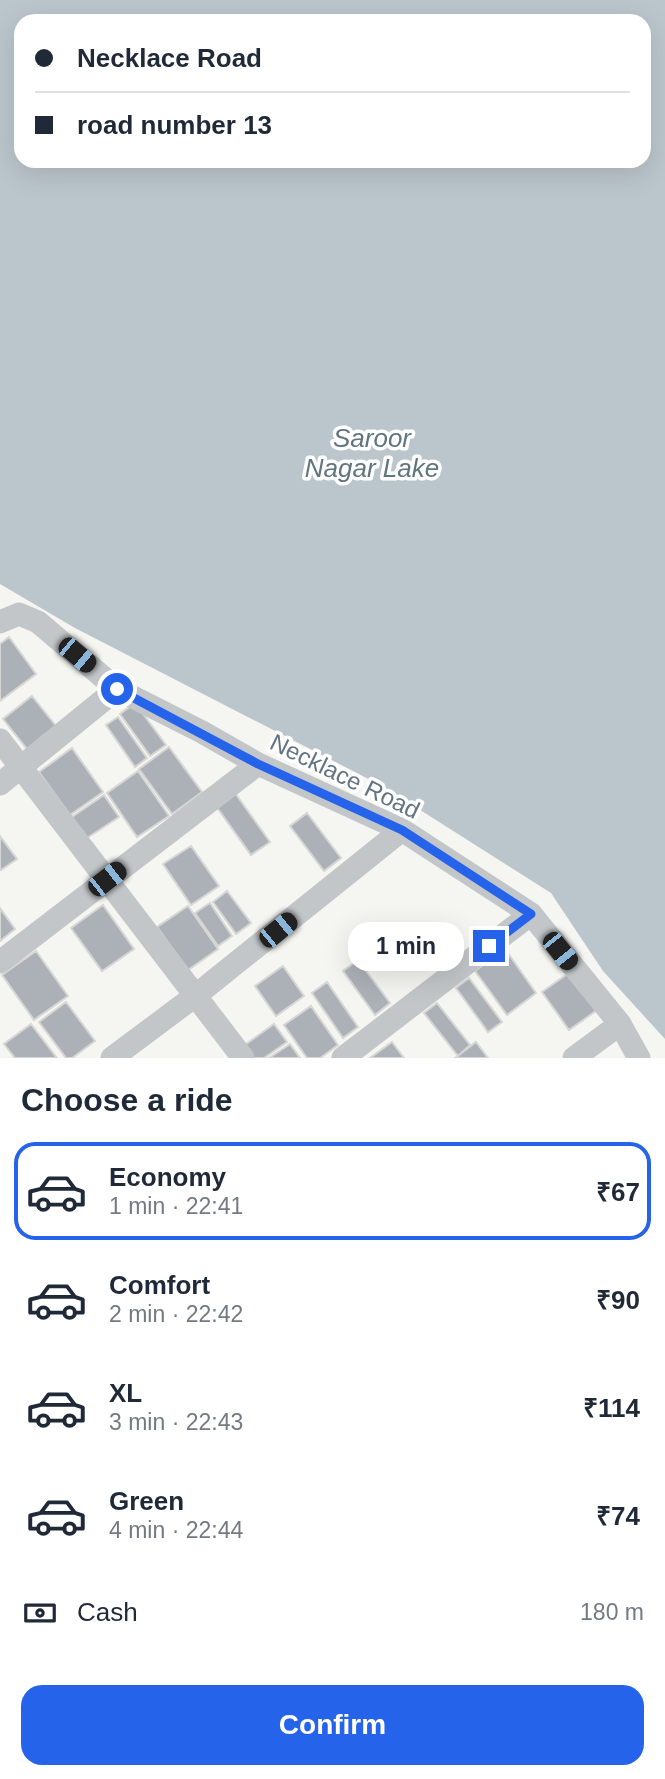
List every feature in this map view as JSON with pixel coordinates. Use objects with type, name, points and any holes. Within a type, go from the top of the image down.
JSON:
[{"type":"street","name":"Necklace Road","points":[[9,618],[38,622],[117,689],[258,764],[402,830],[531,914],[620,1024],[639,1058]]},
{"type":"street","points":[[0,784],[117,689]]},
{"type":"street","points":[[0,740],[243,1058]]},
{"type":"street","points":[[0,962],[258,764]]},
{"type":"street","points":[[112,1058],[195,996],[402,830]]},
{"type":"street","points":[[343,1058],[531,914]]},
{"type":"street","points":[[574,1058],[620,1024]]},
{"type":"water","name":"Saroor Nagar Lake","points":[[0,0],[665,0],[665,1039],[603,971],[551,893],[384,787],[75,628],[0,584]]},
{"type":"building","points":[[9,637],[36,674],[0,701],[0,644]]},
{"type":"building","points":[[32,696],[56,726],[27,749],[3,719]]},
{"type":"building","points":[[135,703],[166,745],[150,756],[120,714]]},
{"type":"building","points":[[118,717],[147,758],[135,767],[106,725]]},
{"type":"building","points":[[169,747],[202,792],[172,814],[139,769]]},
{"type":"building","points":[[72,748],[103,792],[70,815],[39,772]]},
{"type":"building","points":[[138,771],[169,816],[137,837],[107,793]]},
{"type":"building","points":[[235,793],[270,842],[251,855],[216,806]]},
{"type":"building","points":[[104,795],[119,817],[87,838],[72,817]]},
{"type":"building","points":[[307,813],[341,858],[324,871],[290,826]]},
{"type":"building","points":[[0,836],[17,859],[1,870],[0,869]]},
{"type":"building","points":[[191,846],[219,886],[191,905],[163,864]]},
{"type":"building","points":[[227,891],[251,923],[236,934],[213,902]]},
{"type":"building","points":[[210,903],[232,936],[218,946],[195,913]]},
{"type":"building","points":[[103,905],[134,949],[102,971],[71,928]]},
{"type":"building","points":[[188,906],[218,949],[188,970],[157,927]]},
{"type":"building","points":[[0,908],[15,929],[0,941]]},
{"type":"building","points":[[505,949],[536,993],[507,1015],[475,971]]},
{"type":"building","points":[[36,951],[68,996],[34,1020],[2,975]]},
{"type":"building","points":[[358,960],[390,1003],[375,1015],[343,971]]},
{"type":"building","points":[[283,966],[304,996],[276,1016],[255,986]]},
{"type":"building","points":[[573,970],[600,1008],[569,1030],[542,992]]},
{"type":"building","points":[[469,978],[502,1022],[488,1032],[456,988]]},
{"type":"building","points":[[327,982],[358,1027],[343,1038],[312,993]]},
{"type":"building","points":[[66,1002],[95,1041],[72,1058],[66,1058],[39,1022]]},
{"type":"building","points":[[437,1003],[470,1045],[458,1056],[424,1013]]},
{"type":"building","points":[[311,1006],[338,1045],[320,1058],[307,1058],[284,1025]]},
{"type":"building","points":[[31,1024],[57,1058],[15,1058],[4,1044]]},
{"type":"building","points":[[274,1024],[287,1042],[264,1058],[250,1058],[242,1047]]},
{"type":"building","points":[[392,1042],[404,1058],[370,1058]]},
{"type":"building","points":[[476,1042],[488,1058],[455,1058]]},
{"type":"building","points":[[290,1044],[300,1058],[269,1058]]},
{"type":"route","points":[[117,689],[258,764],[402,830],[531,914],[489,946]]}]
